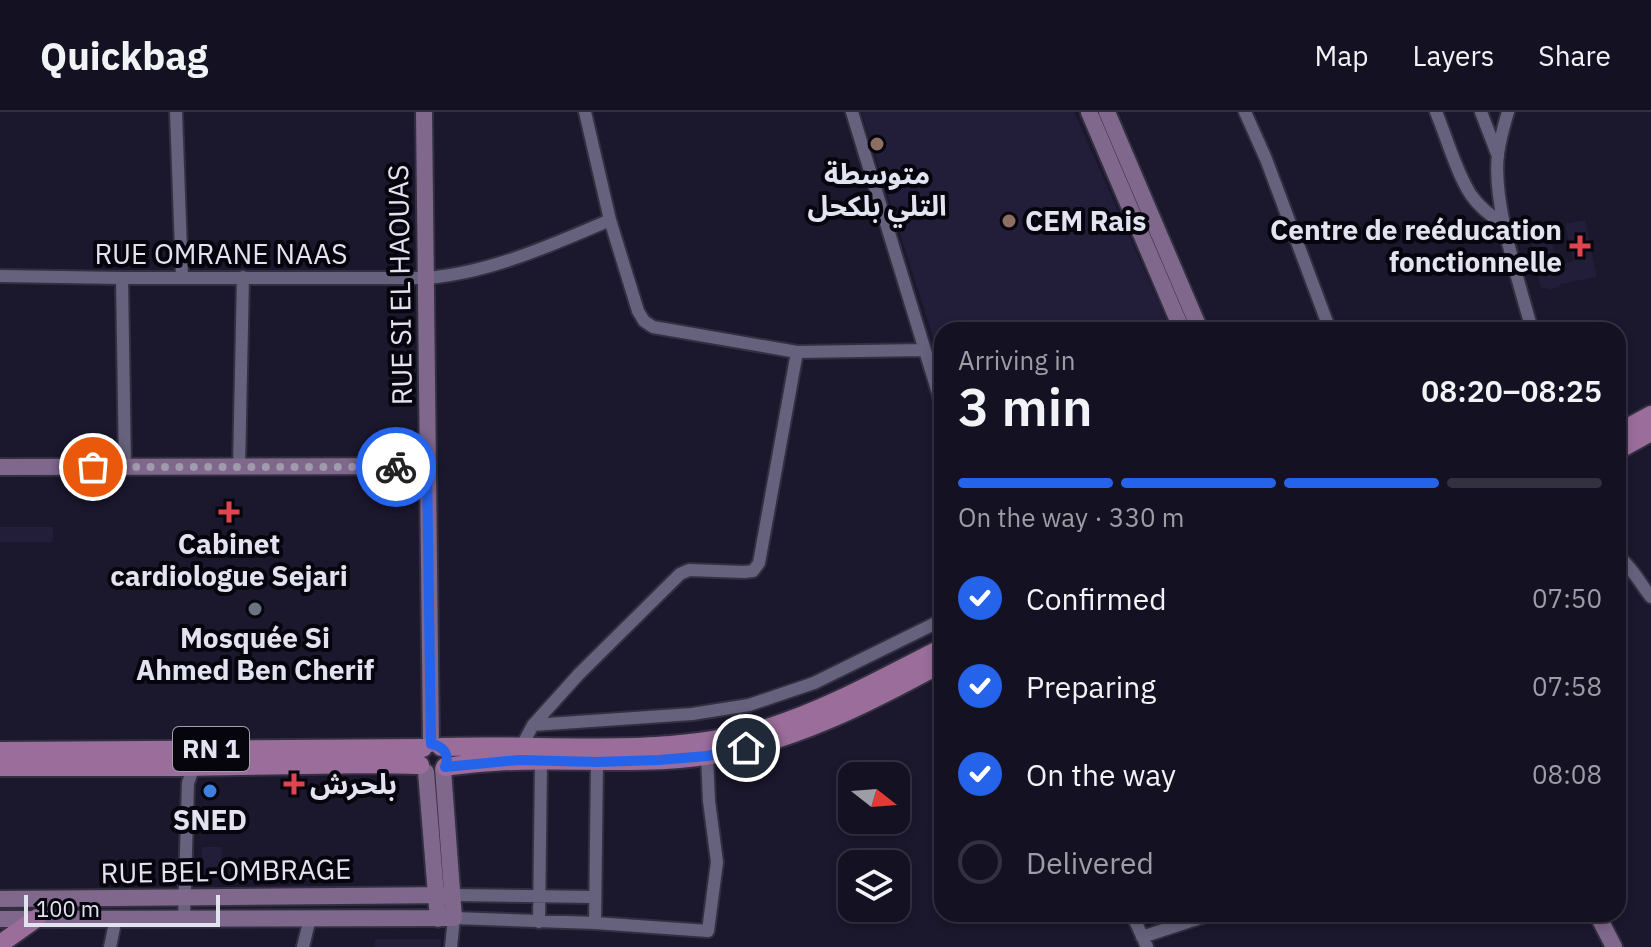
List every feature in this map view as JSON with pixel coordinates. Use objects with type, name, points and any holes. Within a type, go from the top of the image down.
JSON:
[{"type":"main road","points":[[1626,429],[1651,415]]},
{"type":"main road","points":[[1626,446],[1651,432]]},
{"type":"main road","name":"RN 1","points":[[0,767],[188,763],[372,764],[705,741],[768,727],[806,714],[934,652]]},
{"type":"main road","name":"RN 1","points":[[520,753],[541,762],[707,756],[774,740],[807,728],[934,667]]},
{"type":"main road","name":"RN 1","points":[[0,751],[188,763]]},
{"type":"main road","points":[[0,944],[37,918]]},
{"type":"street","points":[[176,112],[182,278]]},
{"type":"street","name":"RUE SI EL HAOUAS","points":[[424,112],[433,759],[446,918]]},
{"type":"street","points":[[585,112],[610,220],[638,311],[644,321],[653,327],[797,352],[924,350]]},
{"type":"street","points":[[852,112],[934,381]]},
{"type":"street","points":[[1089,112],[1179,322]]},
{"type":"street","points":[[1107,112],[1197,322]]},
{"type":"street","points":[[1245,112],[1266,159],[1327,322]]},
{"type":"street","points":[[1436,112],[1471,195],[1492,217],[1505,225]]},
{"type":"street","points":[[1481,112],[1498,156]]},
{"type":"street","points":[[1508,112],[1498,156],[1500,200],[1528,322]]},
{"type":"street","name":"RUE OMRANE NAAS","points":[[0,276],[455,276],[565,239],[610,220]]},
{"type":"street","points":[[239,467],[243,277]]},
{"type":"street","points":[[122,278],[125,467]]},
{"type":"street","points":[[520,753],[533,725],[579,674],[680,574],[689,570],[753,571],[759,563],[797,352]]},
{"type":"street","points":[[0,467],[427,466]]},
{"type":"street","points":[[1626,563],[1651,597]]},
{"type":"street","points":[[533,725],[692,714],[749,705],[814,683],[934,624]]},
{"type":"street","points":[[451,942],[446,918],[708,931],[717,862],[707,756]]},
{"type":"street","points":[[539,922],[541,762]]},
{"type":"street","points":[[595,923],[597,762]]},
{"type":"street","points":[[184,919],[188,763]]},
{"type":"street","points":[[443,895],[595,897]]},
{"type":"street","name":"RUE BEL-OMBRAGE","points":[[0,899],[443,895]]},
{"type":"street","points":[[110,947],[116,918]]},
{"type":"street","points":[[303,947],[310,918]]},
{"type":"street","name":"RUE BEL-OMBRAGE","points":[[0,919],[446,918]]},
{"type":"street","points":[[1136,922],[1145,942],[1193,922]]},
{"type":"street","points":[[1601,922],[1614,947]]},
{"type":"shaded area","name":"CEM Rais","points":[[861,112],[1074,112],[1167,322],[934,322],[934,340]]},
{"type":"shaded area","name":"Centre de reéducation fonctionnelle","points":[[1585,220],[1597,277],[1560,284],[1560,287],[1548,290],[1541,289],[1529,231],[1549,227],[1557,265],[1573,261],[1565,224]]},
{"type":"shaded area","points":[[0,527],[53,527],[53,542],[0,542]]},
{"type":"shaded area","points":[[202,847],[222,847],[221,879],[202,881]]},
{"type":"shaded area","points":[[375,939],[441,939],[441,947],[375,947]]},
{"type":"way so far","points":[[93,467],[396,467]]},
{"type":"place","name":"متوسطة التلي بلكحل","points":[[877,144]]},
{"type":"place","name":"CEM Rais","points":[[1009,221]]},
{"type":"place","name":"Centre de reéducation fonctionnelle","points":[[1580,246]]},
{"type":"place","name":"Cabinet cardiologue Sejari","points":[[229,512]]},
{"type":"place","name":"Mosquée Si Ahmed Ben Cherif","points":[[255,609]]},
{"type":"place","name":"بلحرش","points":[[294,784]]},
{"type":"place","name":"SNED","points":[[210,791]]},
{"type":"route","points":[[396,467],[427,466],[431,744],[444,750],[447,759],[445,767],[519,760],[659,760],[707,756],[746,748]]}]
